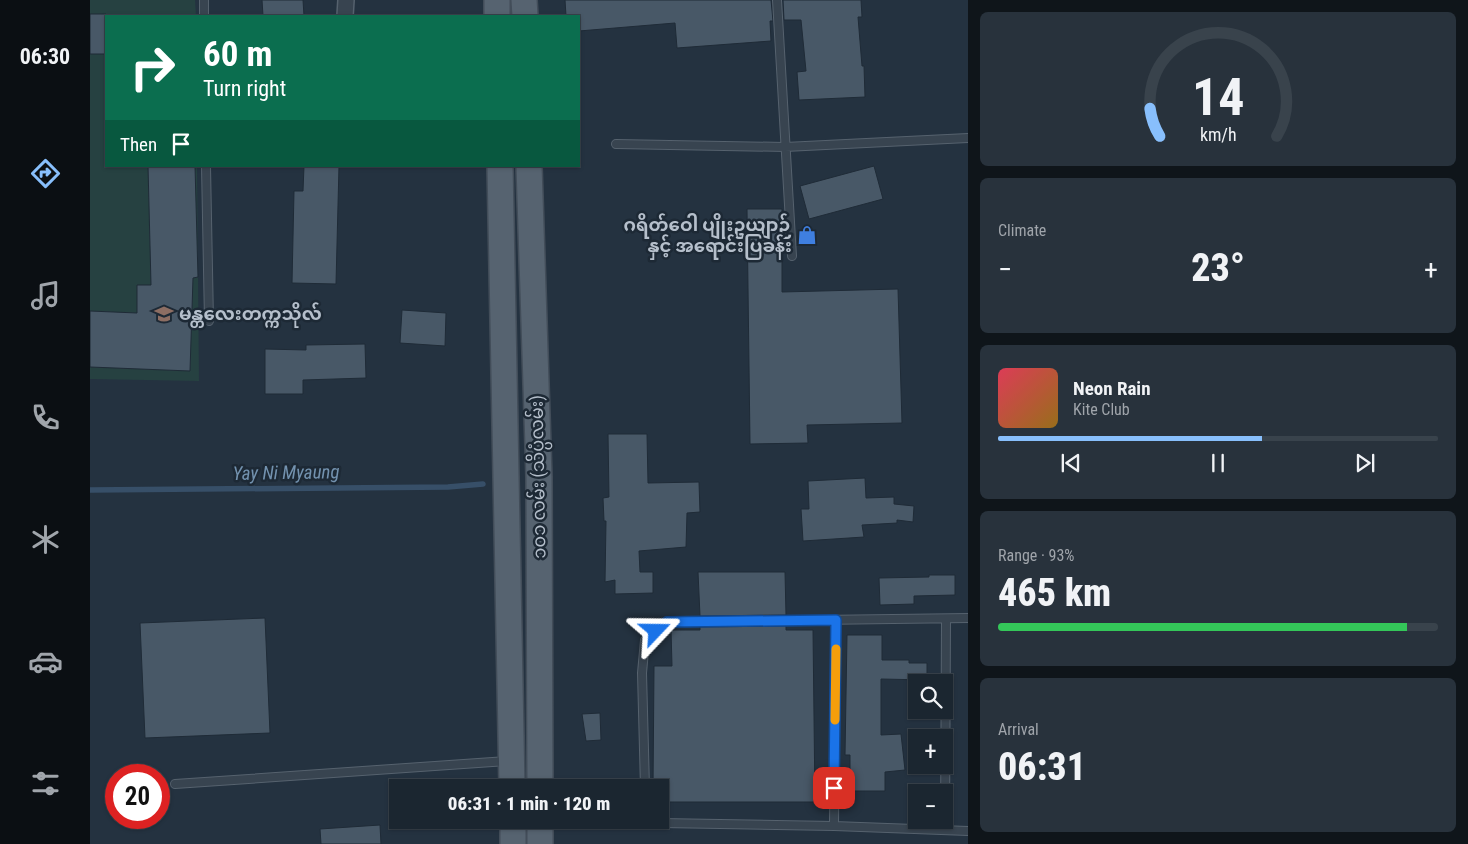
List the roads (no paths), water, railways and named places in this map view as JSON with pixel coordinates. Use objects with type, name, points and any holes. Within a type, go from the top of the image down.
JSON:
[{"type":"main road","points":[[497,0],[497,15]]},
{"type":"main road","points":[[524,0],[525,15]]},
{"type":"main road","name":"၁၀၁ လမ်း (သိပ္ပံလမ်း)","points":[[500,167],[512,779]]},
{"type":"main road","name":"၁၀၁ လမ်း (သိပ္ပံလမ်း)","points":[[529,167],[539,477],[540,779]]},
{"type":"main road","points":[[513,829],[513,844]]},
{"type":"street","points":[[345,15],[346,0]]},
{"type":"lane","points":[[204,0],[204,15]]},
{"type":"lane","points":[[777,0],[792,256]]},
{"type":"lane","points":[[616,144],[785,147],[968,138]]},
{"type":"lane","points":[[206,167],[209,321]]},
{"type":"lane","points":[[945,830],[946,618]]},
{"type":"lane","points":[[645,779],[642,673],[645,640],[667,622],[968,618]]},
{"type":"lane","points":[[834,826],[836,620]]},
{"type":"lane","points":[[175,784],[512,761]]},
{"type":"lane","points":[[669,822],[968,831]]},
{"type":"waterway","name":"Yay Ni Myaung","points":[[90,490],[448,487],[483,484]]},
{"type":"place","name":"ဂရိတ်ဝေါ ပျိုးဥယျာဉ် နှင့် အရောင်းပြခန်း","points":[[807,235]]},
{"type":"place","name":"မန္တလေးတက္ကသိုလ်","points":[[164,314]]}]
